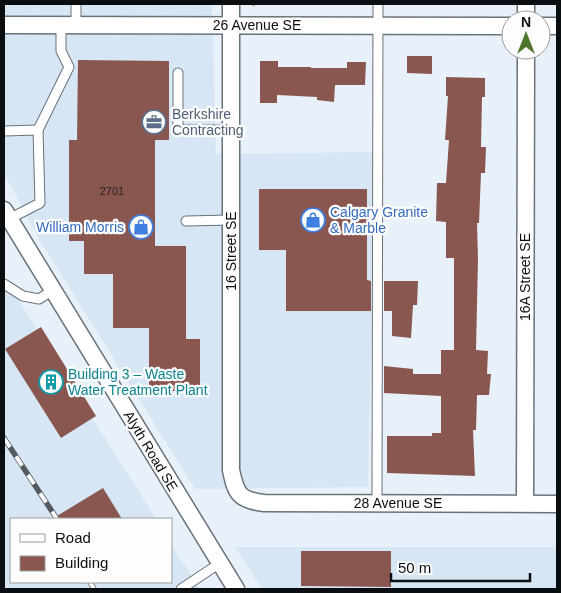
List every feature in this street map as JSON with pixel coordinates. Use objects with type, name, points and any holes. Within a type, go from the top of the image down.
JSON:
[{"type":"street","name":"16 Street SE","points":[[231,4],[231,470],[234,485],[240,496]]},
{"type":"street","name":"26 Avenue SE","points":[[4,25],[501,26]]},
{"type":"street","name":"16A Street SE","points":[[525,503],[526,60]]},
{"type":"street","name":"Alyth Road SE","points":[[7,214],[236,589]]},
{"type":"street","name":"28 Avenue SE","points":[[240,496],[250,501],[264,503],[557,504]]},
{"type":"lane","points":[[7,214],[40,203],[38,130],[69,67],[61,51],[76,4]]},
{"type":"lane","points":[[377,503],[378,4]]},
{"type":"lane","points":[[178,73],[178,130],[231,130]]},
{"type":"lane","points":[[4,131],[38,130]]},
{"type":"lane","points":[[186,220],[231,220]]},
{"type":"lane","points":[[4,284],[23,296],[39,299],[53,290]]},
{"type":"lane","points":[[181,589],[220,563]]},
{"type":"shaded area","points":[[4,4],[212,4],[216,154],[375,152],[368,487],[195,489],[39,239],[4,173]]},
{"type":"shaded area","points":[[4,277],[155,518],[10,518],[10,583],[172,583],[172,546],[200,589],[4,589]]},
{"type":"shaded area","points":[[235,547],[557,547],[557,589],[262,589]]},
{"type":"building","points":[[407,56],[432,56],[432,74],[407,73]]},
{"type":"building","points":[[78,60],[169,61],[169,140],[155,140],[155,246],[186,246],[186,339],[200,339],[200,391],[149,391],[149,328],[113,328],[113,274],[84,274],[84,241],[69,241],[69,140],[77,140]]},
{"type":"building","points":[[260,61],[278,61],[278,67],[311,68],[347,68],[347,62],[366,62],[365,85],[335,85],[334,102],[317,100],[317,97],[277,95],[277,103],[260,103]]},
{"type":"building","points":[[446,77],[485,78],[485,97],[482,97],[481,147],[486,147],[485,173],[481,173],[479,223],[477,223],[476,350],[488,351],[487,374],[491,374],[489,395],[477,395],[476,430],[473,430],[475,476],[387,473],[387,436],[432,436],[432,433],[441,433],[441,396],[384,393],[384,366],[413,369],[413,374],[441,374],[441,350],[454,350],[454,258],[446,258],[446,222],[436,221],[437,183],[446,183],[449,140],[445,140],[448,96],[446,96]]},
{"type":"building","name":"Calgary Granite & Marble","points":[[259,189],[367,189],[367,280],[371,281],[371,311],[286,311],[286,250],[259,250]]},
{"type":"building","points":[[384,281],[418,281],[417,305],[413,305],[411,338],[392,336],[392,311],[384,311]]},
{"type":"building","name":"Building 3 – Waste Water Treatment Plant","points":[[41,327],[96,416],[61,438],[5,349]]},
{"type":"building","points":[[103,488],[121,518],[54,518]]},
{"type":"building","points":[[301,551],[391,551],[391,587],[301,586]]},
{"type":"railway","points":[[4,438],[56,518]]},
{"type":"railway","points":[[91,583],[94,589]]},
{"type":"place","name":"Berkshire Contracting","points":[[154,122]]},
{"type":"place","name":"Calgary Granite & Marble","points":[[313,220]]},
{"type":"place","name":"William Morris","points":[[141,227]]},
{"type":"place","name":"Building 3 – Waste Water Treatment Plant","points":[[51,382]]}]
